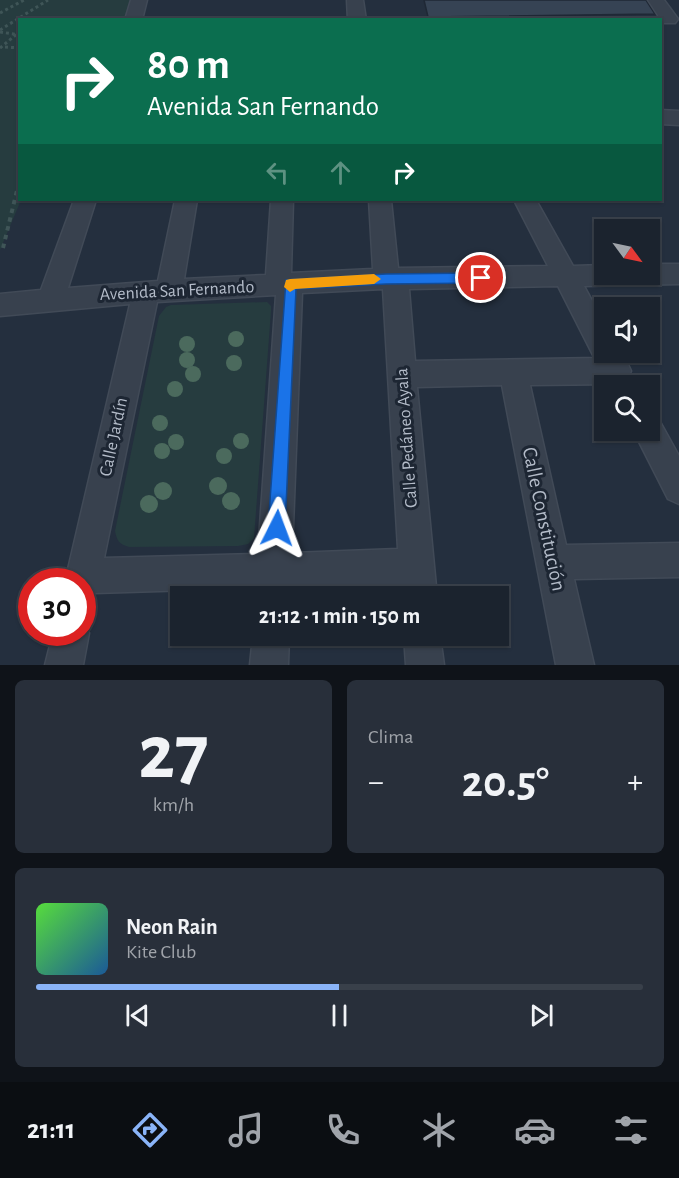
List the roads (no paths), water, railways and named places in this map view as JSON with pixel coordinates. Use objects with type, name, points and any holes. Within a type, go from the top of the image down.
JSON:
[{"type":"street","points":[[134,18],[139,0]]},
{"type":"street","points":[[355,0],[357,18]]},
{"type":"street","points":[[656,0],[669,19]]},
{"type":"street","points":[[662,117],[679,118]]},
{"type":"street","points":[[51,300],[85,201]]},
{"type":"street","name":"Calle Jardín","points":[[86,568],[157,292],[186,201]]},
{"type":"street","points":[[274,584],[284,284],[282,201]]},
{"type":"street","name":"Calle Pedáneo Ayala","points":[[380,201],[402,374],[418,582]]},
{"type":"street","points":[[402,374],[513,372],[613,364],[526,201]]},
{"type":"street","name":"Avenida San Fernando","points":[[2,310],[51,300],[284,284],[391,279],[679,274]]},
{"type":"street","name":"Calle Constitución","points":[[513,372],[575,665]]},
{"type":"street","points":[[654,441],[679,488]]},
{"type":"street","points":[[553,562],[679,560]]},
{"type":"street","points":[[96,579],[274,584],[418,582]]},
{"type":"street","points":[[64,665],[68,646]]},
{"type":"street","points":[[269,665],[270,646]]},
{"type":"street","points":[[423,646],[425,665]]}]
